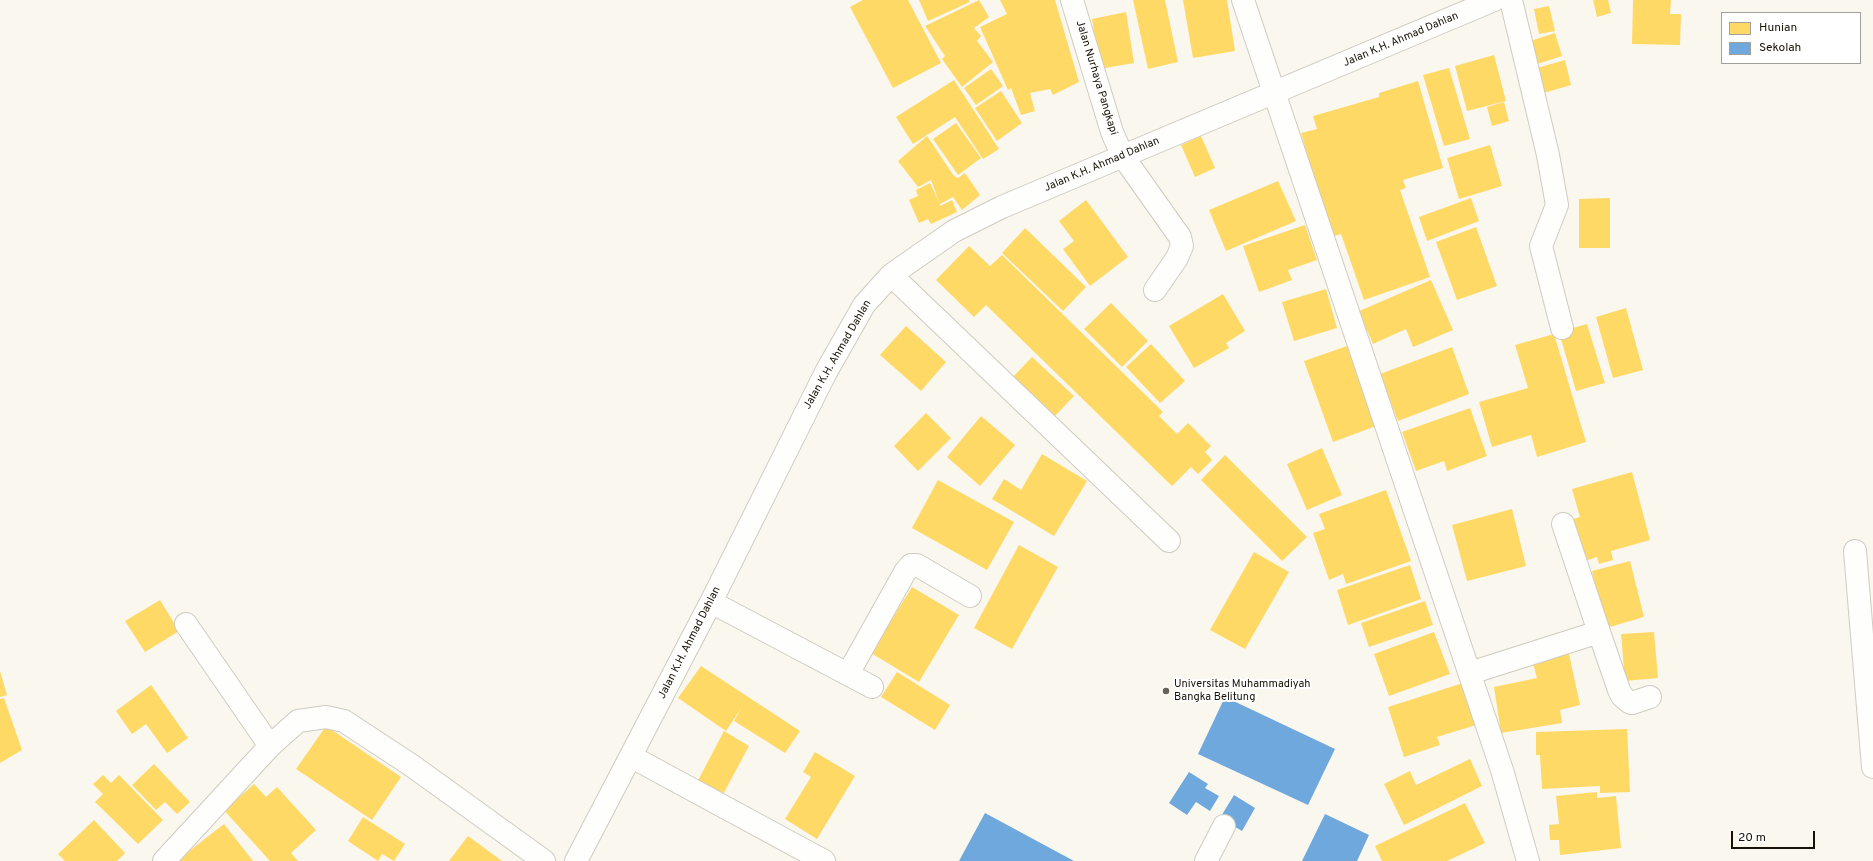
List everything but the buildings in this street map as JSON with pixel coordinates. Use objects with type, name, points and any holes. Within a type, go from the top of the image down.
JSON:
[{"type":"street","name":"Jalan Nurhaya Pangkapi","points":[[1072,0],[1112,132],[1122,156],[1180,237],[1182,246],[1177,258],[1155,290]]},
{"type":"street","points":[[1243,0],[1502,770],[1528,861]]},
{"type":"street","name":"Jalan K.H. Ahmad Dahlan","points":[[576,861],[632,757],[826,372],[864,305],[891,275],[954,231],[1002,207],[1494,0]]},
{"type":"street","points":[[1512,0],[1548,155],[1557,205],[1541,246],[1562,328]]},
{"type":"street","points":[[891,275],[1169,541]]},
{"type":"street","points":[[1563,524],[1619,690],[1622,696],[1629,702],[1650,698]]},
{"type":"street","points":[[1855,551],[1866,598],[1873,767]]},
{"type":"street","points":[[848,674],[905,572],[911,565],[917,565],[970,596]]},
{"type":"street","points":[[711,602],[872,687]]},
{"type":"street","points":[[186,624],[270,746]]},
{"type":"street","points":[[1470,674],[1599,632]]},
{"type":"street","points":[[164,861],[270,746],[298,721],[326,717],[344,721],[412,765],[544,861]]},
{"type":"street","points":[[632,757],[824,861]]},
{"type":"street","points":[[1206,861],[1224,826]]},
{"type":"place","name":"Universitas Muhammadiyah Bangka Belitung","points":[[1166,691]]}]
